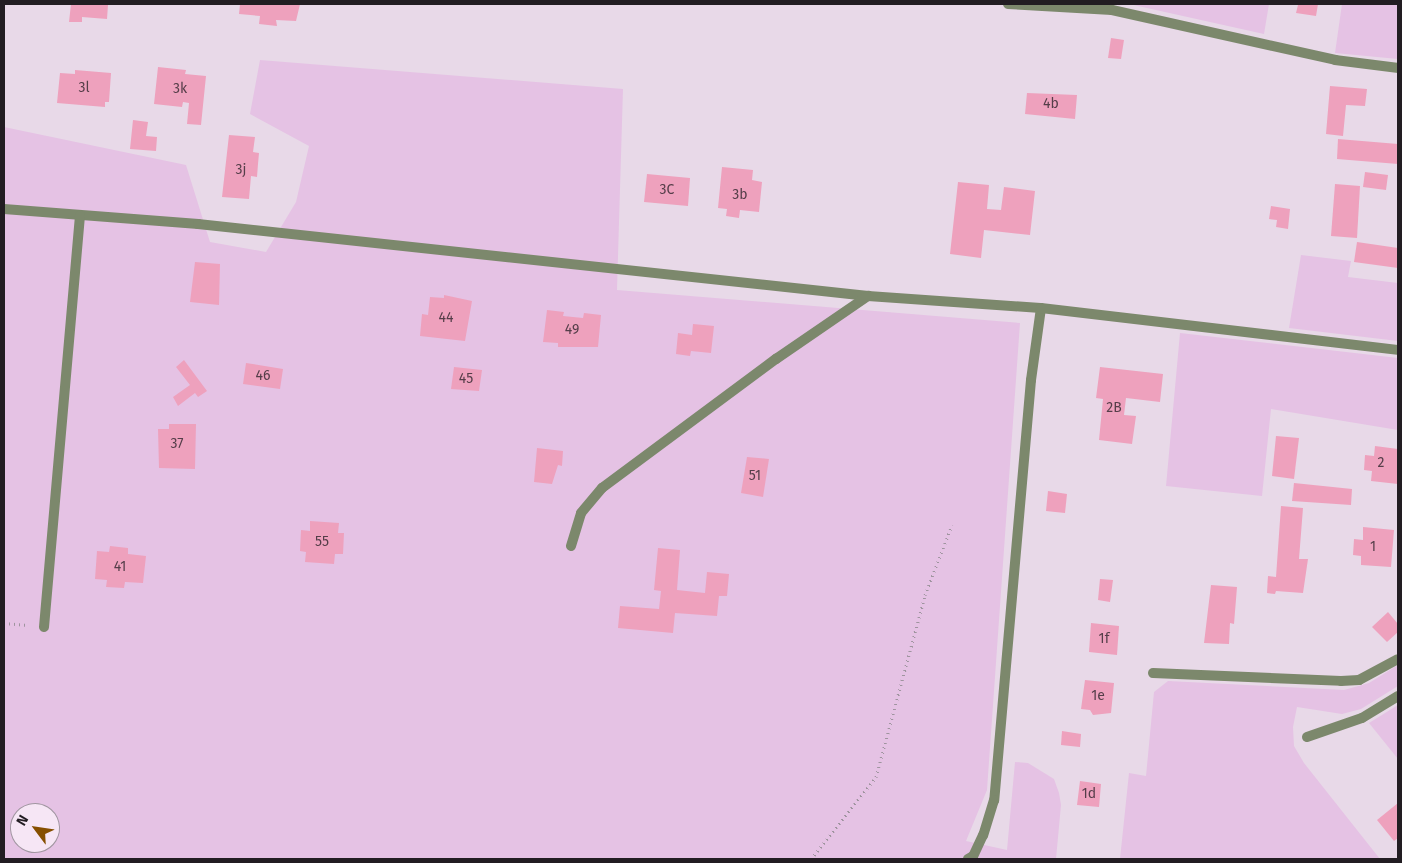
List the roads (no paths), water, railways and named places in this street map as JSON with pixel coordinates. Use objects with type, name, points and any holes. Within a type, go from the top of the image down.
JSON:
[{"type":"street","points":[[1008,4],[1112,10],[1335,60],[1398,68]]},
{"type":"street","points":[[4,209],[208,225],[868,296],[1041,308],[1398,350]]},
{"type":"street","points":[[44,627],[80,216]]},
{"type":"street","points":[[571,546],[581,513],[602,488],[768,365],[868,296]]},
{"type":"street","points":[[968,859],[973,856],[983,835],[994,800],[1031,380],[1041,308]]},
{"type":"street","points":[[1152,673],[1341,681],[1359,680],[1398,659]]},
{"type":"street","points":[[1307,737],[1362,718],[1398,696]]}]
